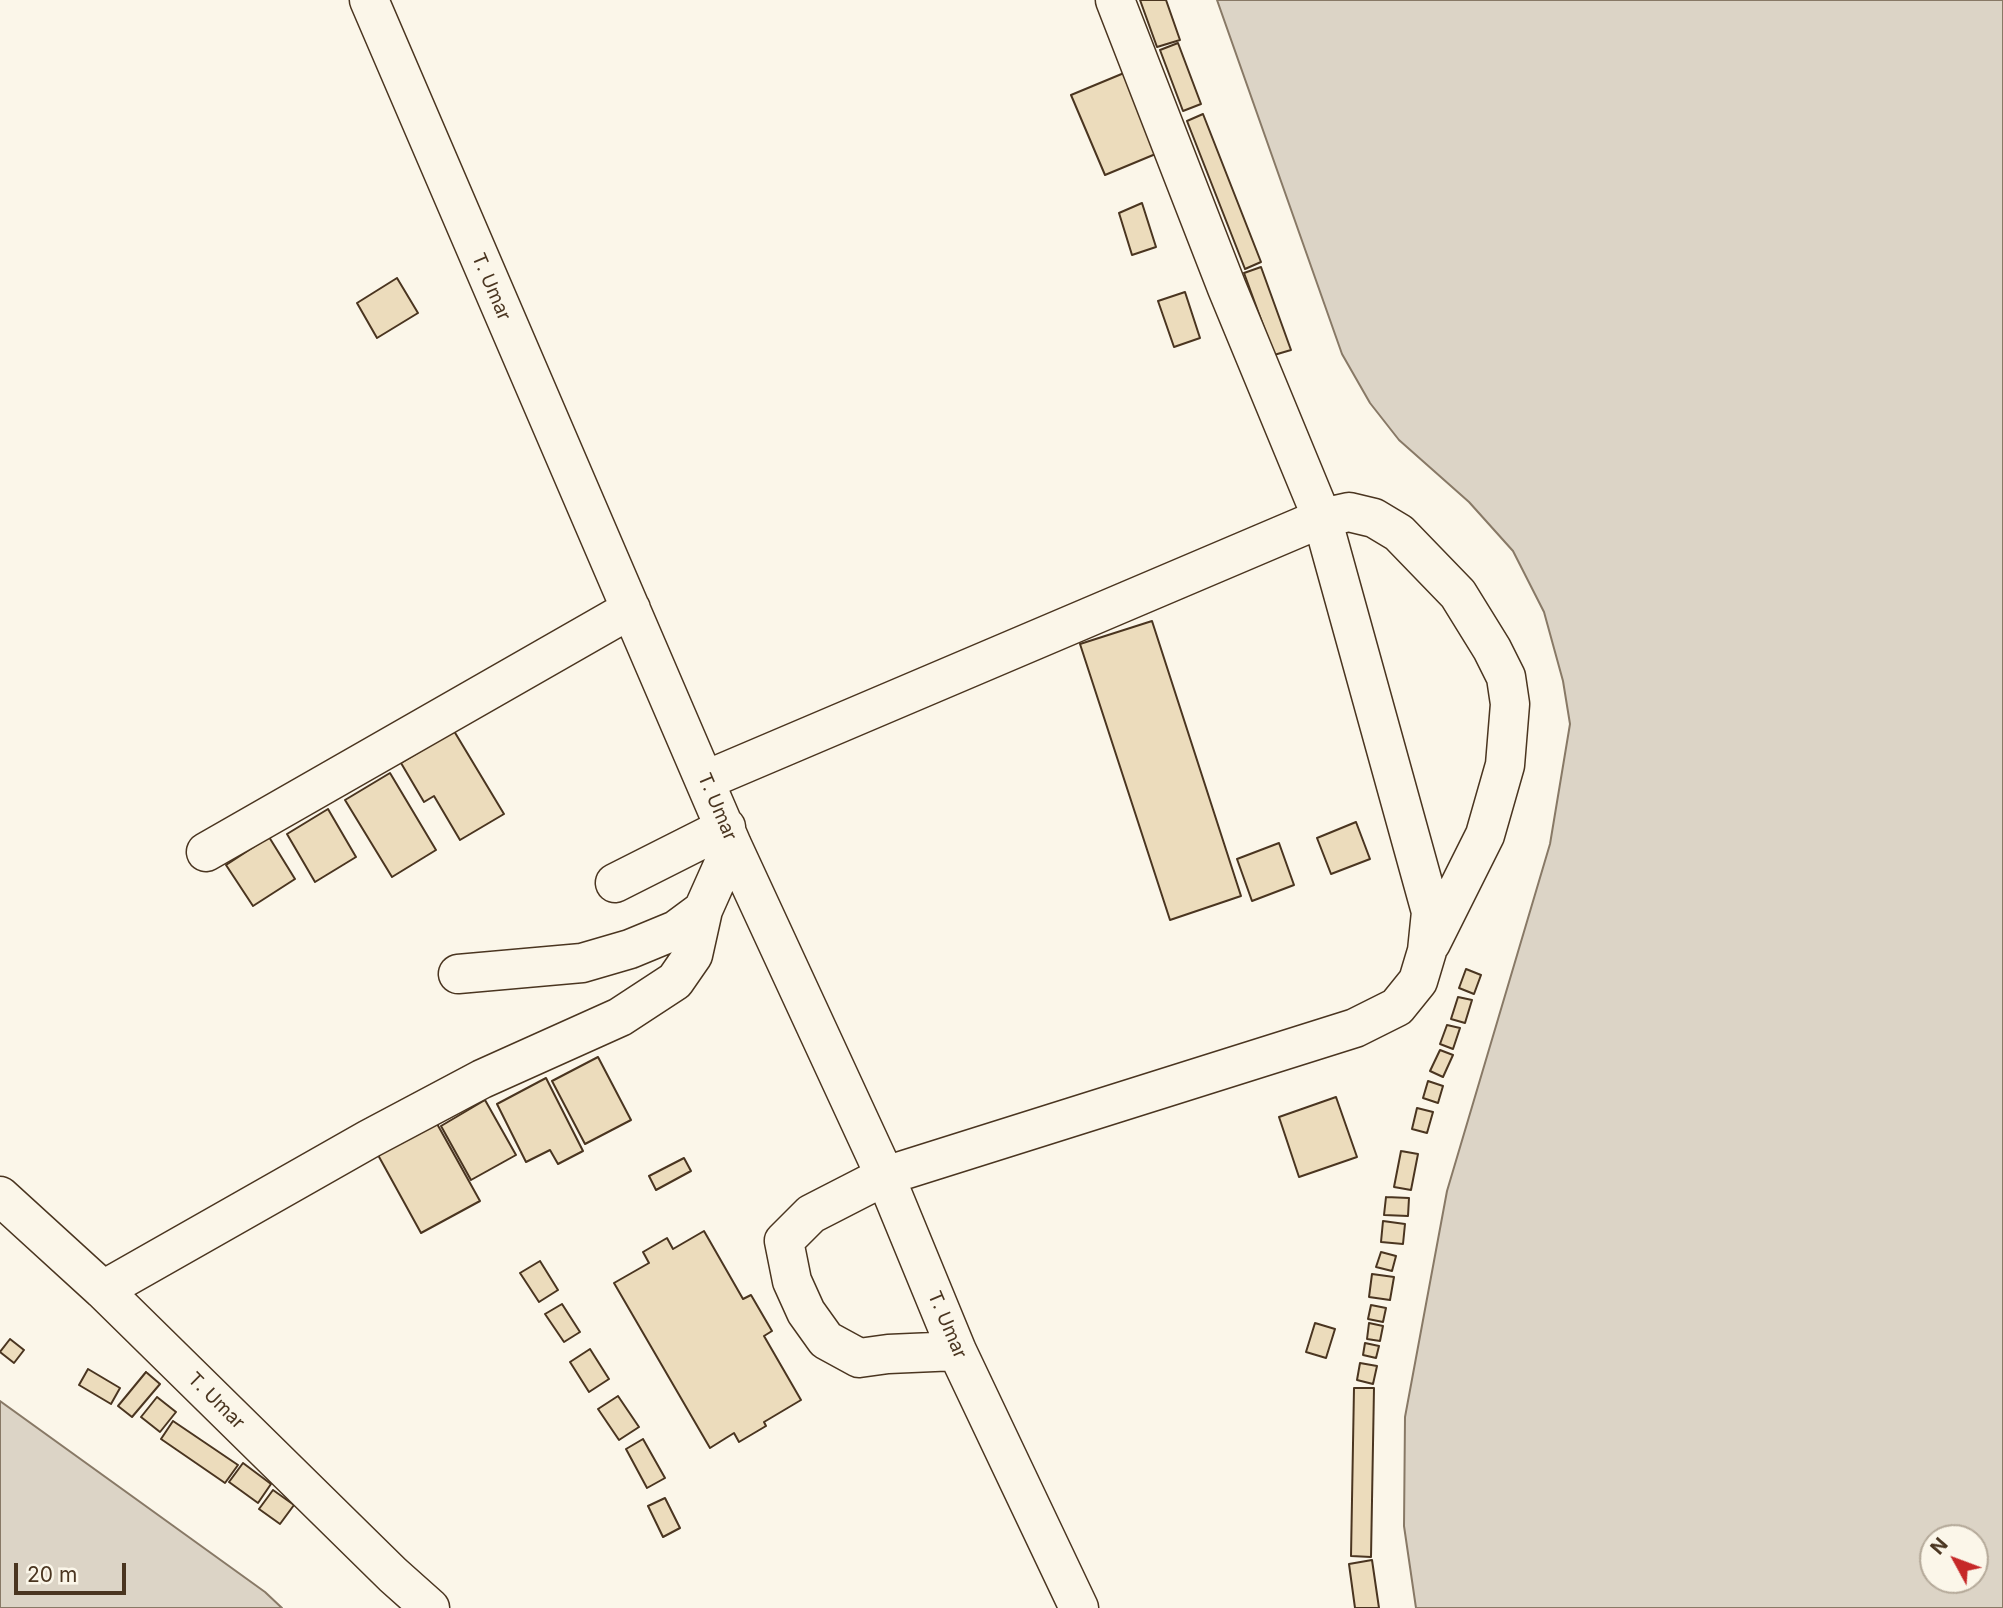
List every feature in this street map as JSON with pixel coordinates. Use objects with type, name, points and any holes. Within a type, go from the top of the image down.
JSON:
[{"type":"street","name":"T. Umar","points":[[369,0],[729,836],[884,1176],[957,1351],[1079,1608]]},
{"type":"street","points":[[1115,0],[1227,288],[1322,518],[1431,912],[1427,951]]},
{"type":"street","points":[[705,780],[1322,518],[1349,512],[1374,518],[1399,533],[1458,594],[1506,677],[1510,704],[1504,765],[1485,835],[1427,951],[1418,981],[1397,1007],[1355,1028],[884,1176],[811,1214],[784,1241],[792,1281],[807,1312],[826,1340],[859,1358],[957,1351]]},
{"type":"street","points":[[206,852],[631,609]]},
{"type":"street","points":[[615,883],[729,836]]},
{"type":"street","points":[[103,1290],[369,1139],[482,1079],[620,1017],[675,981],[693,955],[703,910],[729,836]]},
{"type":"street","points":[[458,974],[582,963],[630,949],[676,930],[703,910]]},
{"type":"street","name":"T. Umar","points":[[0,1196],[103,1290],[393,1575],[430,1608]]},
{"type":"shaded area","points":[[1217,0],[2003,0],[2003,1608],[1416,1608],[1404,1526],[1405,1417],[1447,1191],[1550,844],[1570,724],[1563,681],[1544,612],[1513,551],[1469,502],[1399,440],[1370,403],[1342,354]]},
{"type":"shaded area","points":[[0,1401],[265,1592],[282,1608],[0,1608]]},
{"type":"building","points":[[1140,0],[1166,0],[1180,40],[1157,47]]},
{"type":"building","points":[[1178,43],[1201,104],[1183,111],[1160,50]]},
{"type":"building","points":[[1124,73],[1158,153],[1105,175],[1071,95]]},
{"type":"building","points":[[1203,114],[1261,262],[1245,269],[1187,121]]},
{"type":"building","points":[[1142,203],[1156,247],[1132,255],[1119,213]]},
{"type":"building","points":[[1261,267],[1291,350],[1274,355],[1244,273]]},
{"type":"building","points":[[397,278],[418,313],[377,338],[357,303]]},
{"type":"building","points":[[1185,292],[1200,338],[1174,347],[1158,301]]},
{"type":"building","points":[[1152,621],[1241,896],[1170,920],[1080,644]]},
{"type":"building","points":[[454,731],[504,814],[460,840],[434,796],[424,802],[401,763]]},
{"type":"building","points":[[390,773],[436,850],[392,877],[345,800]]},
{"type":"building","points":[[328,809],[356,857],[315,882],[287,834]]},
{"type":"building","points":[[1356,822],[1370,859],[1331,874],[1317,838]]},
{"type":"building","points":[[269,837],[295,879],[253,906],[226,865]]},
{"type":"building","points":[[1279,843],[1294,885],[1252,901],[1237,859]]},
{"type":"building","points":[[1466,969],[1481,975],[1474,994],[1459,988]]},
{"type":"building","points":[[1458,997],[1472,1000],[1465,1023],[1451,1019]]},
{"type":"building","points":[[1447,1025],[1460,1028],[1453,1049],[1440,1044]]},
{"type":"building","points":[[1440,1050],[1453,1055],[1443,1077],[1430,1071]]},
{"type":"building","points":[[598,1057],[631,1120],[585,1144],[552,1081]]},
{"type":"building","points":[[546,1078],[583,1151],[558,1164],[550,1150],[526,1162],[497,1104]]},
{"type":"building","points":[[1428,1081],[1443,1086],[1438,1103],[1423,1098]]},
{"type":"building","points":[[1336,1097],[1357,1157],[1299,1177],[1279,1117]]},
{"type":"building","points":[[485,1100],[516,1155],[471,1180],[441,1126]]},
{"type":"building","points":[[1417,1108],[1433,1112],[1427,1133],[1412,1129]]},
{"type":"building","points":[[436,1122],[480,1201],[421,1233],[378,1155]]},
{"type":"building","points":[[1401,1151],[1418,1154],[1411,1190],[1394,1187]]},
{"type":"building","points":[[684,1158],[691,1171],[656,1190],[649,1176]]},
{"type":"building","points":[[1386,1197],[1409,1198],[1408,1216],[1384,1215]]},
{"type":"building","points":[[1383,1221],[1405,1224],[1403,1244],[1381,1242]]},
{"type":"building","points":[[704,1231],[743,1299],[751,1295],[772,1331],[764,1336],[801,1400],[764,1422],[766,1426],[739,1442],[734,1433],[710,1448],[614,1283],[649,1263],[643,1252],[667,1238],[673,1249]]},
{"type":"building","points":[[1381,1252],[1396,1256],[1392,1271],[1376,1267]]},
{"type":"building","points":[[540,1261],[558,1290],[539,1302],[520,1273]]},
{"type":"building","points":[[1372,1274],[1394,1277],[1390,1300],[1369,1297]]},
{"type":"building","points":[[562,1304],[580,1332],[564,1342],[545,1314]]},
{"type":"building","points":[[1371,1305],[1386,1308],[1383,1322],[1368,1319]]},
{"type":"building","points":[[1315,1323],[1335,1329],[1326,1358],[1306,1352]]},
{"type":"building","points":[[1369,1323],[1383,1326],[1380,1341],[1367,1339]]},
{"type":"building","points":[[10,1339],[24,1350],[14,1363],[0,1352]]},
{"type":"building","points":[[1365,1343],[1379,1346],[1376,1358],[1363,1355]]},
{"type":"building","points":[[590,1349],[609,1379],[589,1392],[570,1362]]},
{"type":"building","points":[[1360,1363],[1377,1366],[1373,1384],[1357,1380]]},
{"type":"building","points":[[88,1369],[120,1388],[111,1404],[79,1385]]},
{"type":"building","points":[[146,1372],[160,1384],[132,1417],[118,1406]]},
{"type":"building","points":[[1354,1388],[1374,1388],[1371,1557],[1351,1556]]},
{"type":"building","points":[[618,1396],[639,1427],[619,1440],[598,1409]]},
{"type":"building","points":[[157,1397],[176,1412],[160,1432],[141,1417]]},
{"type":"building","points":[[173,1421],[238,1465],[225,1483],[161,1439]]},
{"type":"building","points":[[643,1439],[665,1478],[647,1488],[626,1449]]},
{"type":"building","points":[[243,1463],[271,1484],[258,1503],[229,1482]]},
{"type":"building","points":[[273,1490],[294,1505],[280,1524],[259,1509]]},
{"type":"building","points":[[665,1498],[680,1528],[663,1537],[648,1506]]},
{"type":"building","points":[[1372,1560],[1379,1608],[1355,1608],[1349,1564]]}]
